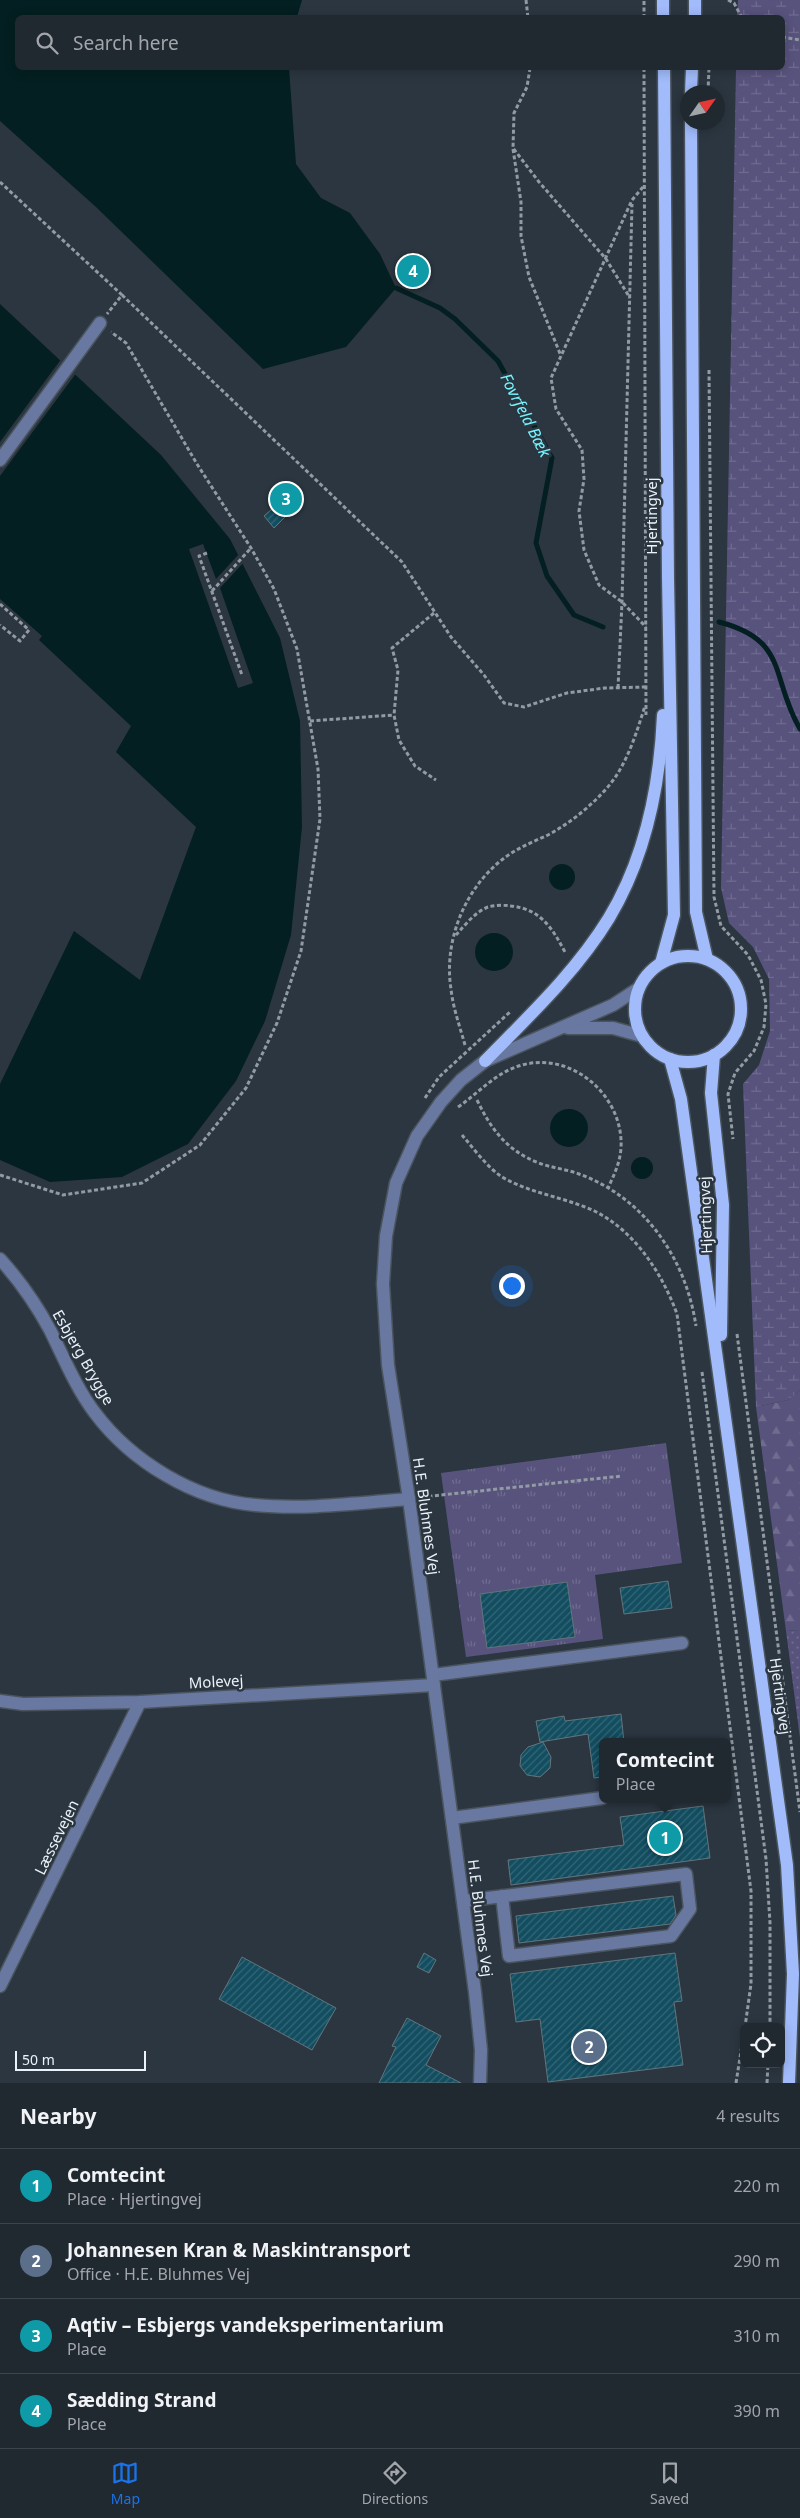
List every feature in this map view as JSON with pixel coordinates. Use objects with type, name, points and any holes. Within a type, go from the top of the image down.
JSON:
[{"type":"main road","points":[[663,0],[663,15]]},
{"type":"main road","points":[[694,15],[696,0]]},
{"type":"main road","name":"Hjertingvej","points":[[661,963],[674,914],[668,578],[664,70]]},
{"type":"main road","points":[[691,85],[692,70]]},
{"type":"main road","points":[[690,130],[695,903],[707,959]]},
{"type":"main road","points":[[484,1061],[573,968],[609,918],[633,870],[655,792],[662,727],[668,578]]},
{"type":"main road","points":[[691,956],[707,959],[722,968],[733,981],[740,996],[741,1014],[736,1030],[727,1045],[714,1055],[692,1061],[670,1059],[654,1050],[642,1036],[636,1020],[635,1004],[639,988],[648,974],[661,963],[675,957],[691,956]]},
{"type":"main road","name":"Hjertingvej","points":[[714,1055],[711,1093],[723,1205],[721,1375]]},
{"type":"main road","name":"Hjertingvej","points":[[670,1059],[681,1099],[721,1375],[787,1865],[792,1927],[796,2032],[789,2083]]},
{"type":"street","points":[[0,460],[100,323]]},
{"type":"street","name":"H.E. Bluhmes Vej","points":[[480,2083],[481,2050],[463,1901],[409,1499],[388,1365],[383,1284],[386,1236],[396,1183],[414,1144],[441,1102],[461,1080],[484,1061],[612,1005],[639,988]]},
{"type":"street","name":"H.E. Bluhmes Vej","points":[[556,1030],[583,1027],[613,1028],[642,1036]]},
{"type":"street","name":"Esbjerg Brygge","points":[[0,1259],[22,1283],[50,1329],[70,1373],[95,1413],[127,1447],[165,1475],[208,1494],[253,1505],[306,1508],[409,1499]]},
{"type":"street","name":"Molevej","points":[[0,1701],[23,1704],[140,1702],[287,1693],[434,1680],[682,1643]]},
{"type":"street","name":"Læssevejen","points":[[0,1986],[140,1702]]},
{"type":"street","points":[[452,1818],[599,1798]]},
{"type":"street","points":[[463,1901],[502,1896],[686,1874],[690,1909],[671,1936],[509,1956],[502,1896]]},
{"type":"path","points":[[526,0],[528,15]]},
{"type":"path","points":[[644,0],[644,15]]},
{"type":"path","points":[[728,0],[734,3],[740,15]]},
{"type":"path","points":[[785,38],[800,40]]},
{"type":"path","points":[[530,70],[527,87],[514,113],[513,148],[526,264],[529,277],[561,356]]},
{"type":"path","points":[[644,70],[643,187],[647,722]]},
{"type":"path","points":[[708,85],[709,70]]},
{"type":"path","points":[[513,148],[539,182],[606,259],[630,298]]},
{"type":"path","points":[[0,182],[122,295],[402,562],[451,637],[484,675],[504,703],[524,707],[567,693],[647,687]]},
{"type":"path","points":[[643,187],[632,200],[551,378],[556,409],[582,450],[584,479],[580,511],[584,550],[599,585],[622,602],[646,628]]},
{"type":"path","points":[[618,688],[622,602],[632,200]]},
{"type":"path","points":[[0,1175],[63,1195],[142,1182],[200,1145],[246,1088],[277,1024],[302,951],[320,819],[318,769],[297,650],[274,590],[251,548],[197,464],[126,343],[100,323],[122,295]]},
{"type":"path","points":[[709,366],[714,897],[721,926],[748,955],[761,980],[766,1004],[764,1027],[754,1050],[735,1073],[728,1094],[733,1141]]},
{"type":"path","points":[[212,591],[251,548]]},
{"type":"path","points":[[207,554],[200,556],[242,675]]},
{"type":"path","points":[[0,604],[29,630],[20,640],[0,624]]},
{"type":"path","points":[[434,613],[392,648],[398,670],[394,715],[399,740],[415,766],[436,780]]},
{"type":"path","points":[[465,1045],[450,989],[450,958],[453,937],[466,904],[486,875],[497,864],[510,854],[570,821],[609,786],[631,750],[646,703]]},
{"type":"path","points":[[310,721],[394,715]]},
{"type":"path","points":[[453,937],[475,915],[488,907],[503,905],[522,907],[540,915],[555,933],[566,954]]},
{"type":"path","points":[[560,961],[571,947]]},
{"type":"path","points":[[424,1103],[426,1094],[440,1077],[516,1006]]},
{"type":"path","points":[[455,1109],[504,1072],[523,1065],[545,1063],[565,1067],[585,1076],[601,1090],[613,1107],[620,1127],[621,1148],[608,1188]]},
{"type":"path","points":[[477,1100],[489,1125],[521,1155],[540,1163],[580,1174],[608,1188],[634,1206],[666,1244],[681,1270],[692,1299],[696,1333]]},
{"type":"path","points":[[462,1135],[500,1175],[528,1190],[555,1196],[588,1208],[616,1225],[651,1261],[669,1291],[677,1314],[751,1891],[751,1984],[745,2023]]},
{"type":"path","points":[[737,1331],[800,1812]]},
{"type":"path","points":[[702,1369],[766,1859],[771,1975],[770,2023]]},
{"type":"path","points":[[409,1499],[622,1476]]},
{"type":"path","points":[[736,2083],[740,2058]]},
{"type":"path","points":[[767,2083],[768,2068]]},
{"type":"green space","points":[[738,0],[800,0],[800,1390],[788,1400],[756,1407],[743,1084],[759,1065],[770,1031],[769,979],[753,947],[729,923],[721,888],[736,70],[785,70],[785,15],[737,15]]},
{"type":"green space","points":[[800,1390],[800,1630],[786,1631],[756,1407],[788,1400]]},
{"type":"green space","points":[[666,1443],[682,1563],[595,1575],[603,1639],[466,1657],[441,1473]]},
{"type":"green space","points":[[800,1630],[800,1738],[786,1631]]},
{"type":"shaded area","points":[[0,0],[302,0],[298,15],[15,15],[15,70],[289,70],[296,164],[321,198],[350,213],[380,254],[396,288],[346,347],[263,369],[96,207],[0,121]]},
{"type":"shaded area","points":[[0,304],[161,455],[230,539],[280,638],[300,721],[302,827],[291,935],[265,1021],[236,1081],[188,1144],[122,1177],[50,1182],[0,1160],[0,1084],[74,931],[140,980],[196,827],[116,752],[131,726],[39,640],[42,636],[0,599]]},
{"type":"shaded area","points":[[562,864],[571,868],[575,877],[571,886],[562,890],[553,886],[549,877],[553,868]]},
{"type":"shaded area","points":[[494,933],[501,934],[507,939],[512,945],[512,959],[507,965],[501,970],[494,971],[487,970],[481,965],[476,959],[475,952],[476,945],[481,939],[487,934]]},
{"type":"shaded area","points":[[569,1109],[583,1114],[588,1128],[583,1142],[569,1147],[555,1142],[550,1128],[555,1114]]},
{"type":"shaded area","points":[[638,1157],[646,1157],[653,1164],[653,1172],[646,1179],[638,1179],[631,1172],[631,1164]]},
{"type":"pier","points":[[62,358],[77,372],[0,476],[0,442]]},
{"type":"pier","points":[[203,544],[216,579],[240,553],[244,562],[220,588],[253,683],[238,688],[189,549]]},
{"type":"building","points":[[289,494],[297,505],[274,528],[264,516]]},
{"type":"building","points":[[668,1581],[672,1608],[624,1614],[620,1588]]},
{"type":"building","points":[[567,1582],[575,1637],[487,1648],[480,1594]]},
{"type":"building","points":[[621,1714],[624,1738],[599,1738],[599,1777],[594,1778],[588,1734],[540,1742],[536,1721],[564,1716],[565,1721]]},
{"type":"building","points":[[543,1742],[551,1757],[550,1768],[540,1777],[527,1775],[520,1766],[521,1755],[528,1747]]},
{"type":"building","points":[[703,1806],[710,1858],[511,1885],[508,1860],[624,1845],[620,1817]]},
{"type":"building","points":[[673,1896],[676,1915],[670,1924],[519,1943],[516,1916]]},
{"type":"building","points":[[424,1953],[436,1960],[429,1973],[417,1967]]},
{"type":"building","points":[[675,1953],[682,2001],[674,2002],[683,2065],[548,2082],[540,2019],[516,2022],[510,1974]]},
{"type":"building","points":[[242,1957],[336,2008],[312,2050],[219,1999]]},
{"type":"building","points":[[407,2018],[441,2036],[426,2065],[461,2083],[379,2083],[396,2047],[392,2046]]},
{"type":"waterway","name":"Fovrfeld Bæk","points":[[396,288],[440,308],[455,319],[498,361],[552,458],[536,543],[547,576],[574,615],[603,627]]},
{"type":"waterway","name":"Fovrfeld Bæk","points":[[719,622],[741,630],[757,639],[767,650],[800,729]]},
{"type":"place","name":"Sædding Strand","points":[[413,271]]},
{"type":"place","name":"Aqtiv – Esbjergs vandeksperimentarium","points":[[286,499]]},
{"type":"place","name":"Comtecint","points":[[665,1838]]},
{"type":"place","name":"Johannesen Kran & Maskintransport","points":[[589,2047]]}]
